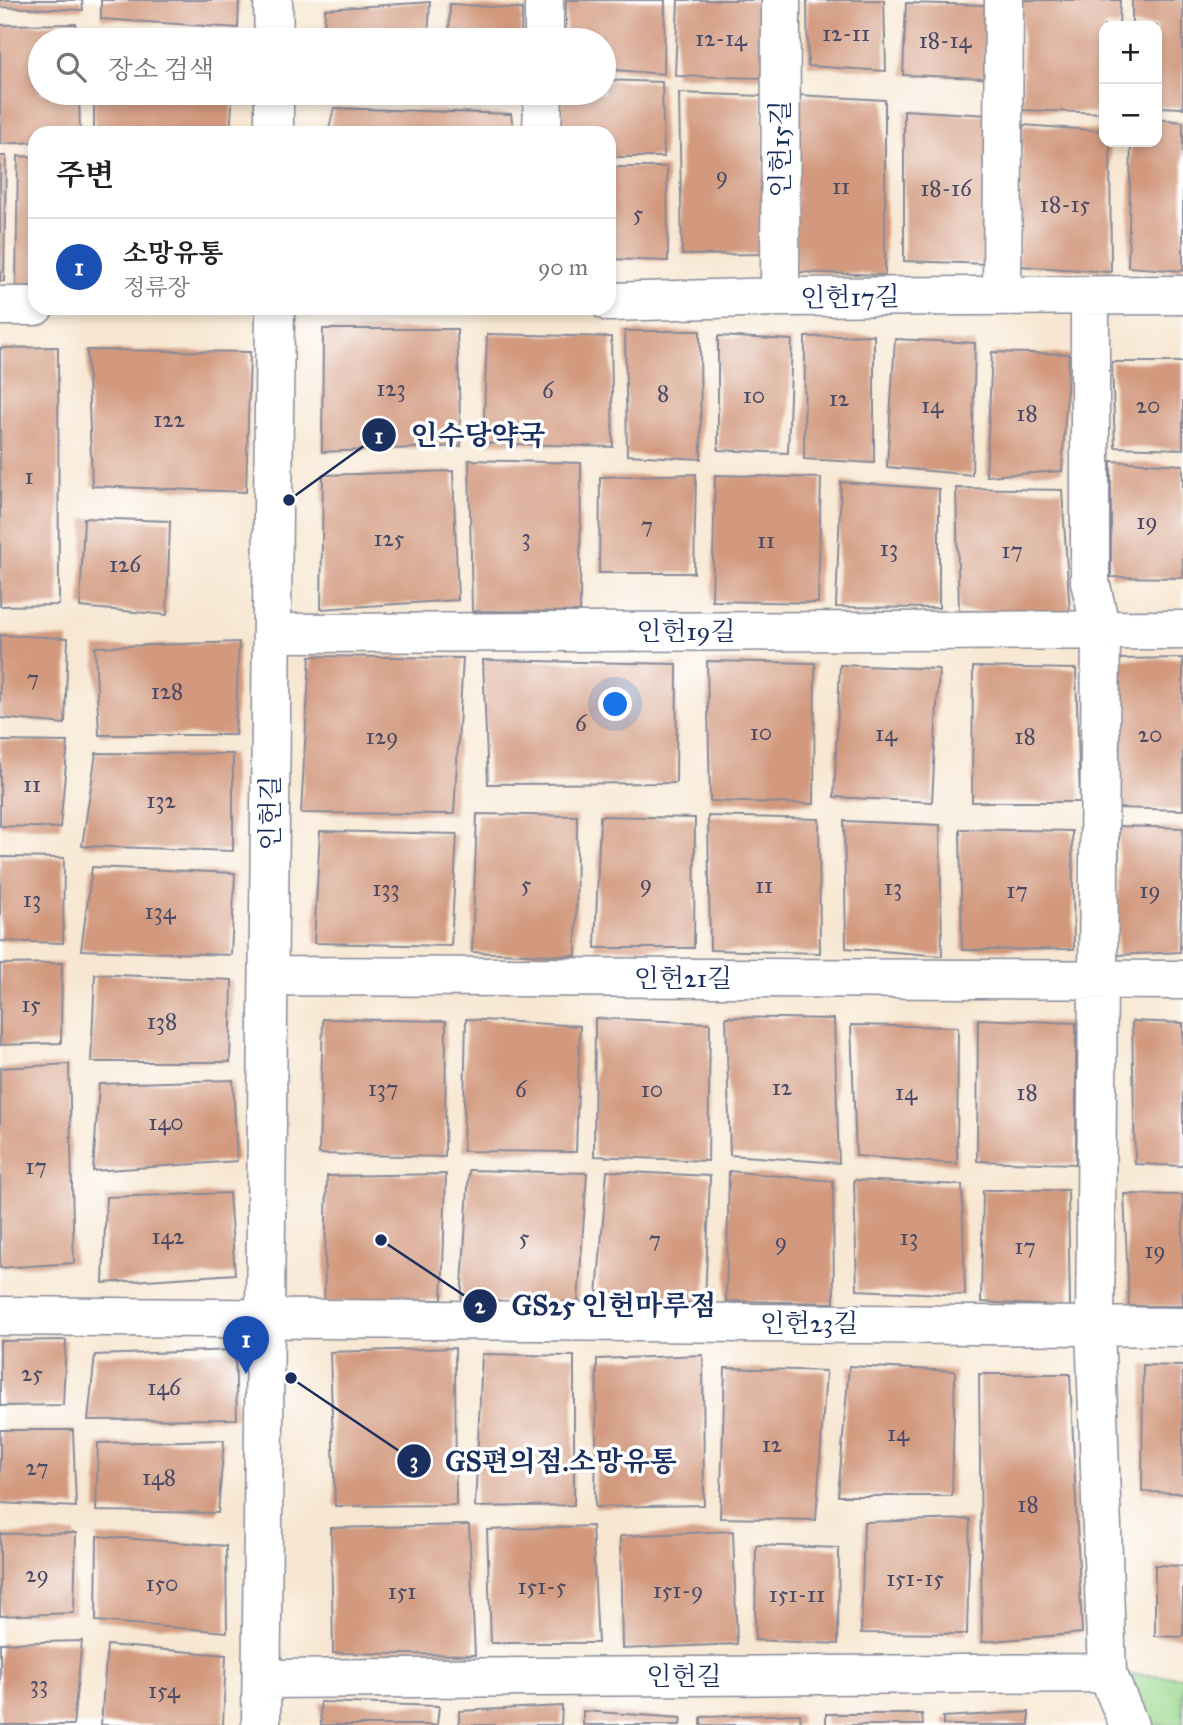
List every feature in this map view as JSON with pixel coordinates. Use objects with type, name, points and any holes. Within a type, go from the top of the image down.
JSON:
[{"type":"street","points":[[274,0],[274,28]]},
{"type":"street","points":[[544,0],[544,28]]},
{"type":"street","name":"인헌15길","points":[[780,297],[781,0]]},
{"type":"street","points":[[1002,295],[1004,0]]},
{"type":"street","points":[[274,105],[274,126]]},
{"type":"street","points":[[542,105],[542,126]]},
{"type":"street","name":"인헌17길","points":[[616,302],[780,297],[1183,295]]},
{"type":"street","points":[[1090,296],[1090,582],[1101,629],[1095,1326],[1107,1673],[1129,1725]]},
{"type":"street","points":[[0,306],[28,306]]},
{"type":"street","name":"인헌길","points":[[261,1725],[275,315]]},
{"type":"street","name":"인헌19길","points":[[272,633],[1183,629]]},
{"type":"street","name":"인헌21길","points":[[269,976],[1183,980]]},
{"type":"street","points":[[0,1316],[266,1318]]},
{"type":"street","name":"인헌23길","points":[[266,1318],[1183,1327]]},
{"type":"street","name":"인헌길","points":[[262,1679],[1107,1673]]},
{"type":"green space","points":[[1107,1673],[1183,1677],[1183,1725],[1129,1725]]},
{"type":"building","points":[[0,0],[82,0],[83,10],[0,7]]},
{"type":"building","points":[[101,0],[239,0],[238,28],[101,19]]},
{"type":"building","points":[[566,0],[665,0],[664,74],[616,70],[616,28],[566,28]]},
{"type":"building","points":[[678,0],[766,0],[764,78],[675,76]]},
{"type":"building","points":[[807,0],[884,0],[886,71],[808,66]]},
{"type":"building","points":[[1022,0],[1120,0],[1119,21],[1099,21],[1099,113],[1023,110]]},
{"type":"building","points":[[1132,0],[1183,0],[1183,108],[1162,107],[1162,21],[1132,21]]},
{"type":"building","points":[[430,2],[429,28],[324,28],[325,9]]},
{"type":"building","points":[[906,3],[985,5],[984,78],[903,75]]},
{"type":"building","points":[[450,4],[522,9],[521,28],[449,28]]},
{"type":"building","points":[[76,24],[76,28],[28,28],[28,105],[79,105],[80,126],[28,126],[28,142],[0,144],[0,25]]},
{"type":"building","points":[[616,80],[662,82],[664,157],[616,157],[616,126],[562,126],[562,105],[616,105]]},
{"type":"building","points":[[679,93],[762,96],[766,254],[682,255]]},
{"type":"building","points":[[798,95],[885,100],[885,275],[795,272]]},
{"type":"building","points":[[94,105],[232,105],[231,126],[94,126]]},
{"type":"building","points":[[334,108],[511,114],[513,126],[330,126]]},
{"type":"building","points":[[904,110],[989,115],[988,264],[904,261]]},
{"type":"building","points":[[1162,120],[1183,122],[1183,271],[1128,267],[1131,147],[1162,147]]},
{"type":"building","points":[[1023,125],[1099,131],[1099,147],[1110,147],[1111,272],[1018,266]]},
{"type":"building","points":[[0,156],[6,156],[4,281],[0,281]]},
{"type":"building","points":[[18,156],[28,157],[28,286],[16,287]]},
{"type":"building","points":[[616,167],[667,167],[668,261],[616,259]]},
{"type":"building","points":[[323,329],[457,329],[461,446],[322,452]]},
{"type":"building","points":[[625,331],[700,331],[701,459],[627,455]]},
{"type":"building","points":[[487,334],[611,337],[613,447],[483,443]]},
{"type":"building","points":[[874,335],[874,463],[804,459],[805,337]]},
{"type":"building","points":[[718,336],[792,340],[788,453],[718,450]]},
{"type":"building","points":[[895,339],[975,343],[972,475],[887,467]]},
{"type":"building","points":[[58,347],[59,605],[0,606],[0,348]]},
{"type":"building","points":[[87,350],[250,352],[246,492],[92,486]]},
{"type":"building","points":[[992,352],[1069,354],[1062,471],[986,476]]},
{"type":"building","points":[[1112,362],[1183,362],[1183,449],[1115,447]]},
{"type":"building","points":[[469,460],[581,463],[580,612],[472,611]]},
{"type":"building","points":[[1111,461],[1183,465],[1183,578],[1111,577]]},
{"type":"building","points":[[453,471],[458,600],[321,609],[323,475]]},
{"type":"building","points":[[696,474],[694,573],[599,573],[600,477]]},
{"type":"building","points":[[715,475],[821,478],[818,603],[712,601]]},
{"type":"building","points":[[841,482],[939,489],[939,608],[836,607]]},
{"type":"building","points":[[956,488],[1062,490],[1070,614],[959,611]]},
{"type":"building","points":[[84,518],[170,521],[167,615],[80,607]]},
{"type":"building","points":[[0,635],[68,638],[65,724],[0,718]]},
{"type":"building","points":[[239,642],[235,735],[99,735],[95,647]]},
{"type":"building","points":[[310,656],[463,658],[454,814],[301,813]]},
{"type":"building","points":[[1183,658],[1183,810],[1116,808],[1117,659]]},
{"type":"building","points":[[483,660],[677,664],[676,783],[488,784]]},
{"type":"building","points":[[707,661],[815,663],[814,804],[710,801]]},
{"type":"building","points":[[840,665],[939,669],[932,802],[834,797]]},
{"type":"building","points":[[973,667],[1076,669],[1080,802],[972,802]]},
{"type":"building","points":[[0,741],[68,742],[60,828],[0,826]]},
{"type":"building","points":[[96,753],[233,754],[233,851],[82,846]]},
{"type":"building","points":[[477,814],[577,816],[576,956],[472,952]]},
{"type":"building","points":[[600,816],[695,818],[694,948],[595,948]]},
{"type":"building","points":[[708,816],[819,819],[820,953],[710,950]]},
{"type":"building","points":[[844,821],[940,825],[942,956],[846,948]]},
{"type":"building","points":[[1119,826],[1183,828],[1180,952],[1117,955]]},
{"type":"building","points":[[960,829],[1072,831],[1074,949],[962,950]]},
{"type":"building","points":[[320,831],[457,834],[451,946],[314,943]]},
{"type":"building","points":[[0,857],[64,858],[63,943],[0,941]]},
{"type":"building","points":[[92,867],[235,873],[231,955],[81,950]]},
{"type":"building","points":[[62,963],[61,1043],[0,1045],[0,964]]},
{"type":"building","points":[[95,974],[232,980],[230,1062],[91,1062]]},
{"type":"building","points":[[726,1017],[834,1019],[839,1163],[730,1155]]},
{"type":"building","points":[[595,1018],[710,1023],[708,1161],[594,1156]]},
{"type":"building","points":[[323,1019],[446,1021],[445,1157],[319,1154]]},
{"type":"building","points":[[466,1019],[580,1026],[576,1152],[463,1151]]},
{"type":"building","points":[[978,1019],[1076,1023],[1076,1164],[977,1161]]},
{"type":"building","points":[[1132,1021],[1183,1023],[1183,1166],[1135,1164]]},
{"type":"building","points":[[851,1025],[958,1027],[957,1164],[856,1156]]},
{"type":"building","points":[[69,1064],[74,1263],[0,1268],[0,1068]]},
{"type":"building","points":[[233,1080],[237,1161],[93,1171],[99,1084]]},
{"type":"building","points":[[469,1170],[587,1173],[578,1302],[461,1303]]},
{"type":"building","points":[[607,1171],[710,1176],[705,1302],[596,1307]]},
{"type":"building","points":[[729,1171],[833,1181],[834,1303],[726,1301]]},
{"type":"building","points":[[446,1174],[442,1300],[324,1303],[327,1176]]},
{"type":"building","points":[[854,1180],[962,1185],[965,1295],[857,1290]]},
{"type":"building","points":[[983,1190],[1068,1190],[1070,1307],[981,1302]]},
{"type":"building","points":[[229,1193],[235,1274],[103,1283],[106,1197]]},
{"type":"building","points":[[1124,1194],[1183,1195],[1183,1306],[1129,1306]]},
{"type":"building","points":[[66,1340],[63,1405],[0,1406],[0,1341]]},
{"type":"building","points":[[455,1348],[456,1505],[335,1506],[330,1352]]},
{"type":"building","points":[[235,1350],[237,1419],[88,1420],[95,1355]]},
{"type":"building","points":[[482,1354],[574,1356],[574,1505],[475,1507]]},
{"type":"building","points":[[703,1355],[704,1505],[595,1507],[597,1359]]},
{"type":"building","points":[[1143,1365],[1183,1366],[1183,1493],[1142,1492]]},
{"type":"building","points":[[849,1366],[955,1371],[952,1496],[838,1496]]},
{"type":"building","points":[[725,1368],[826,1371],[816,1520],[720,1518]]},
{"type":"building","points":[[979,1374],[1070,1374],[1082,1633],[982,1642]]},
{"type":"building","points":[[0,1430],[73,1430],[76,1507],[0,1503]]},
{"type":"building","points":[[224,1440],[218,1513],[96,1511],[98,1443]]},
{"type":"building","points":[[970,1519],[967,1634],[861,1633],[864,1522]]},
{"type":"building","points":[[469,1525],[475,1655],[333,1653],[331,1528]]},
{"type":"building","points":[[592,1526],[598,1643],[491,1643],[487,1530]]},
{"type":"building","points":[[733,1531],[737,1644],[622,1649],[620,1536]]},
{"type":"building","points":[[76,1533],[74,1613],[0,1616],[0,1534]]},
{"type":"building","points":[[97,1536],[226,1546],[227,1632],[96,1621]]},
{"type":"building","points":[[756,1545],[839,1548],[838,1644],[755,1640]]},
{"type":"building","points":[[1155,1565],[1183,1566],[1183,1637],[1155,1636]]},
{"type":"building","points":[[82,1641],[73,1725],[0,1725],[0,1643]]},
{"type":"building","points":[[107,1645],[226,1655],[223,1725],[101,1725]]},
{"type":"building","points":[[320,1702],[439,1706],[437,1725],[321,1725]]},
{"type":"building","points":[[562,1706],[561,1725],[459,1725],[459,1711]]},
{"type":"building","points":[[583,1711],[681,1718],[680,1725],[583,1725]]},
{"type":"building","points":[[1029,1712],[1029,1725],[943,1725],[943,1717]]},
{"type":"building","points":[[800,1714],[801,1725],[701,1725],[701,1717]]},
{"type":"building","points":[[826,1714],[922,1714],[923,1725],[826,1725]]},
{"type":"place","name":"인수당약국","points":[[289,500]]},
{"type":"place","name":"GS25 인헌마루점","points":[[381,1240]]},
{"type":"place","name":"소망유통","points":[[246,1374]]},
{"type":"place","name":"GS편의점.소망유통","points":[[291,1378]]}]
